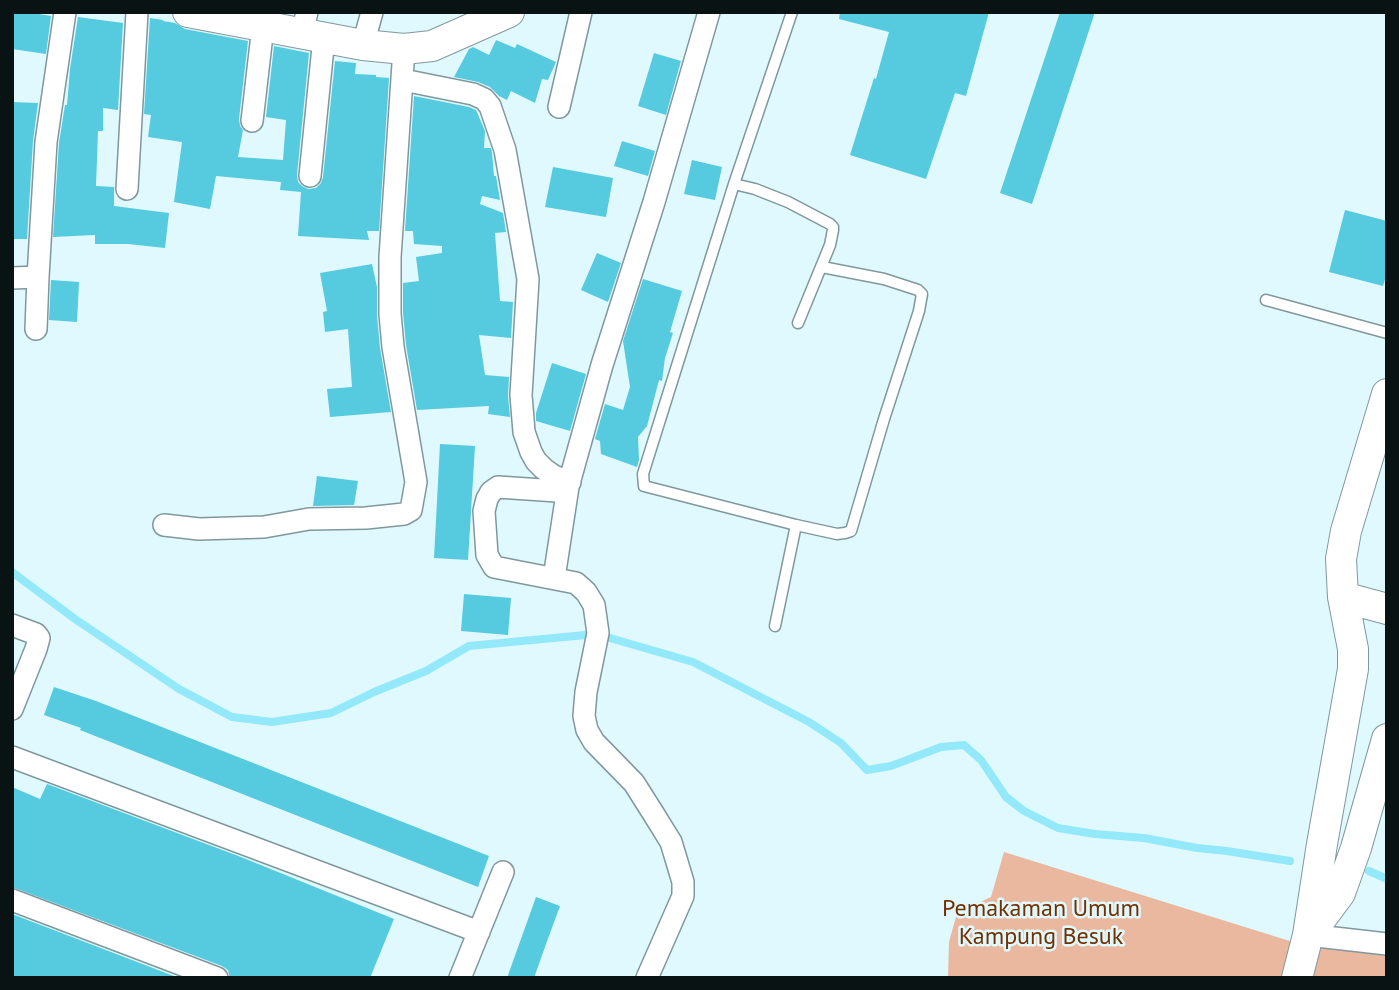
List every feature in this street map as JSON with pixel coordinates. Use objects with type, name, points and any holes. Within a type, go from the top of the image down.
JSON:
[{"type":"street","points":[[36,328],[46,142],[65,12]]},
{"type":"street","points":[[127,189],[137,12]]},
{"type":"street","points":[[188,12],[263,26],[311,27],[363,45],[404,50],[432,46],[509,12]]},
{"type":"street","points":[[363,45],[372,12]]},
{"type":"street","points":[[559,107],[581,12]]},
{"type":"street","points":[[554,578],[569,484],[602,365],[654,202],[709,12]]},
{"type":"street","points":[[252,121],[263,26]]},
{"type":"street","points":[[310,176],[311,27]]},
{"type":"street","points":[[164,525],[199,529],[264,527],[309,519],[404,514],[411,510],[416,482],[390,314],[390,257],[404,50]]},
{"type":"street","points":[[403,80],[473,94],[484,99],[490,106],[505,150],[528,279],[521,395],[524,432],[536,461],[569,484]]},
{"type":"street","points":[[12,278],[38,277]]},
{"type":"street","points":[[1297,978],[1308,935],[1353,668],[1353,649],[1343,597],[1341,559],[1346,531],[1387,394]]},
{"type":"street","points":[[569,484],[557,491],[498,488],[491,492],[484,511],[486,555],[494,567],[576,583],[594,605],[598,633],[586,692],[584,716],[587,730],[594,742],[634,783],[671,842],[683,881],[682,896],[648,978]]},
{"type":"street","points":[[1343,597],[1387,609]]},
{"type":"street","points":[[12,625],[36,634],[39,638],[12,709]]},
{"type":"street","points":[[1308,935],[1340,893],[1356,848],[1387,739]]},
{"type":"street","points":[[12,757],[479,932]]},
{"type":"street","points":[[460,978],[503,872]]},
{"type":"street","points":[[12,900],[218,978]]},
{"type":"street","points":[[1308,935],[1387,944]]},
{"type":"lane","points":[[792,12],[734,184],[643,474],[644,486],[836,534],[851,531],[922,294],[918,290],[884,279],[822,267]]},
{"type":"lane","points":[[734,184],[788,202],[830,224],[834,230],[822,267],[798,323]]},
{"type":"lane","points":[[1266,300],[1387,333]]},
{"type":"lane","points":[[775,626],[796,525]]},
{"type":"green space","name":"Pemakaman Umum Kampung Besuk","points":[[1004,852],[1293,942],[1283,978],[948,978],[949,942],[957,913],[991,897]]},
{"type":"green space","points":[[1325,931],[1387,941],[1387,978],[1311,978]]},
{"type":"building","points":[[12,12],[51,16],[46,54],[12,49]]},
{"type":"building","points":[[840,12],[989,12],[966,96],[955,93],[926,179],[850,155],[889,32],[839,19]]},
{"type":"building","points":[[1060,12],[1095,12],[1032,204],[1000,193]]},
{"type":"building","points":[[78,17],[123,23],[118,110],[103,108],[103,131],[98,131],[96,186],[114,187],[114,206],[169,213],[165,248],[95,244],[95,235],[53,237],[59,143],[67,105]]},
{"type":"building","points":[[150,18],[175,23],[185,29],[248,41],[239,119],[243,130],[238,157],[283,160],[286,120],[266,117],[274,46],[309,53],[297,175],[298,182],[308,189],[316,188],[323,177],[335,61],[356,63],[355,74],[389,78],[379,231],[367,231],[369,240],[298,236],[301,192],[280,190],[281,182],[216,176],[210,209],[174,202],[182,142],[148,137],[151,115],[144,114]]},
{"type":"building","points":[[496,40],[515,48],[517,44],[556,62],[548,80],[542,79],[535,103],[511,91],[507,100],[490,87],[454,77],[469,49],[473,47],[489,55]]},
{"type":"building","points":[[654,53],[681,61],[666,115],[638,106]]},
{"type":"building","points":[[414,96],[476,110],[485,131],[484,148],[491,148],[500,200],[482,196],[480,204],[503,213],[506,232],[495,233],[500,301],[513,302],[511,338],[479,335],[485,375],[509,377],[510,417],[488,414],[489,406],[417,410],[406,345],[403,283],[419,281],[416,257],[442,253],[442,246],[414,244],[413,231],[405,231]]},
{"type":"building","points":[[12,102],[38,103],[27,239],[12,239]]},
{"type":"building","points":[[622,141],[655,151],[648,176],[614,166]]},
{"type":"building","points":[[692,160],[722,167],[715,200],[684,194]]},
{"type":"building","points":[[553,167],[613,178],[606,217],[545,207]]},
{"type":"building","points":[[1345,210],[1387,221],[1387,273],[1383,286],[1329,272]]},
{"type":"building","points":[[597,253],[621,263],[608,302],[581,290]]},
{"type":"building","points":[[372,264],[377,287],[380,348],[391,412],[330,417],[327,389],[352,387],[348,329],[325,332],[323,312],[327,311],[320,273]]},
{"type":"building","points":[[643,279],[682,291],[670,332],[673,333],[665,358],[662,381],[659,380],[647,426],[638,437],[637,467],[601,454],[600,441],[595,439],[605,404],[623,410],[630,387],[623,341]]},
{"type":"building","points":[[51,280],[79,282],[77,322],[49,320]]},
{"type":"building","points":[[552,363],[586,374],[570,431],[536,421],[536,413]]},
{"type":"building","points":[[440,444],[475,446],[468,560],[434,558]]},
{"type":"building","points":[[317,476],[358,481],[354,505],[313,506]]},
{"type":"building","points":[[464,594],[511,598],[508,635],[461,631]]},
{"type":"building","points":[[54,687],[96,701],[489,856],[478,887],[44,715]]},
{"type":"building","points":[[47,784],[241,857],[394,919],[370,978],[230,978],[228,970],[222,966],[12,887],[12,787],[40,799]]},
{"type":"building","points":[[536,897],[560,906],[534,978],[507,978]]},
{"type":"building","points":[[12,914],[179,978],[12,978]]},
{"type":"waterway","points":[[12,572],[75,619],[179,689],[232,717],[272,722],[331,713],[426,671],[469,646],[596,634],[693,662],[809,722],[841,743],[867,770],[891,766],[941,747],[964,745],[981,760],[1006,797],[1024,811],[1058,828],[1144,838],[1290,861]]},
{"type":"waterway","points":[[1369,871],[1387,879]]}]
